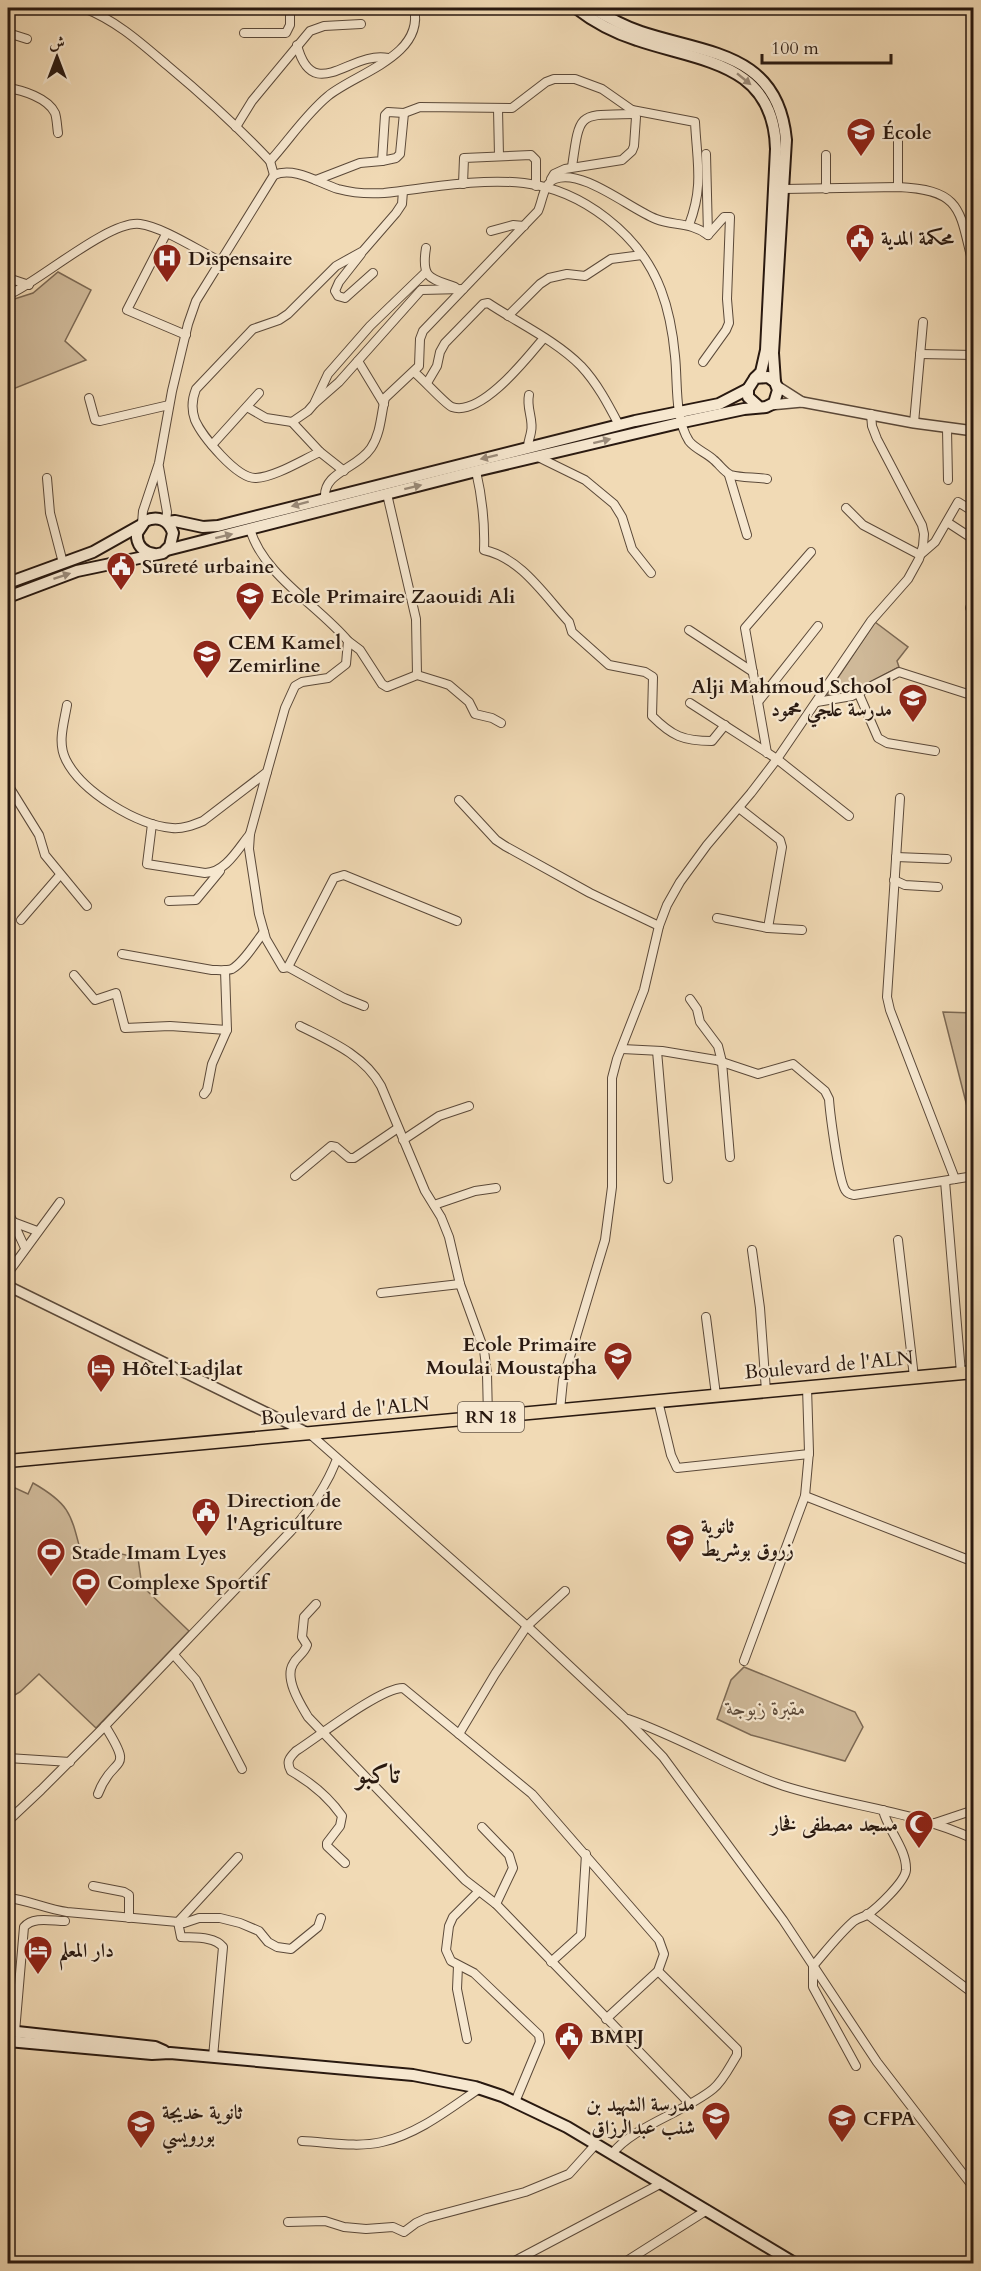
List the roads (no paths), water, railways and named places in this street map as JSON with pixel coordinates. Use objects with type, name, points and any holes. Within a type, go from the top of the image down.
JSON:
[{"type":"main road","points":[[8,583],[93,552],[153,518],[203,527],[218,526],[619,424],[770,405],[777,399],[773,353],[778,202],[777,149],[775,128],[768,109],[751,84],[736,72],[720,64],[638,41],[618,33],[576,8]]},
{"type":"main road","points":[[8,597],[77,571],[154,554],[681,417],[719,404],[748,389],[761,372],[766,350],[778,202],[784,189],[786,140],[777,102],[759,78],[742,64],[724,55],[640,32],[592,8]]},
{"type":"main road","points":[[755,378],[764,376],[776,384]]},
{"type":"main road","points":[[748,389],[751,401],[758,406]]},
{"type":"main road","points":[[166,521],[172,529],[174,538],[167,550]]},
{"type":"main road","points":[[141,524],[137,533],[138,542],[142,549],[154,554]]},
{"type":"main road","name":"Boulevard de l'ALN","points":[[8,1461],[967,1372]]},
{"type":"main road","points":[[11,2031],[155,2048],[170,2054]]},
{"type":"main road","points":[[8,2041],[413,2075],[480,2088],[567,2127],[796,2264]]},
{"type":"street","points":[[84,8],[104,16],[131,34],[199,92],[270,161],[274,175]]},
{"type":"street","points":[[244,33],[286,33],[290,25],[290,8]]},
{"type":"street","points":[[270,161],[328,96],[363,77],[410,39],[416,27],[414,8]]},
{"type":"street","points":[[236,127],[245,111],[310,31],[318,27],[361,24]]},
{"type":"street","points":[[8,33],[27,39]]},
{"type":"street","points":[[297,45],[301,59],[306,66],[319,75],[334,72],[370,57],[388,58]]},
{"type":"street","points":[[382,161],[385,114],[388,112],[404,113],[420,107],[512,108],[546,82],[554,80],[575,80],[602,89],[633,112],[636,117],[634,146],[628,156],[622,160],[559,170],[554,174],[547,185],[538,211],[423,331],[420,339],[419,366],[386,398],[384,404]]},
{"type":"street","points":[[8,88],[29,94],[48,104],[54,111],[58,133]]},
{"type":"street","points":[[498,108],[500,156]]},
{"type":"street","points":[[572,167],[577,130],[584,119],[595,115],[633,112],[695,122],[699,184],[696,206],[689,225]]},
{"type":"street","points":[[316,180],[360,163],[396,158],[400,154],[404,113]]},
{"type":"street","points":[[898,138],[898,187]]},
{"type":"street","points":[[706,154],[708,235]]},
{"type":"street","points":[[826,155],[826,189]]},
{"type":"street","points":[[463,184],[464,158],[500,156],[534,157],[536,186]]},
{"type":"street","points":[[141,524],[159,463],[169,405],[196,301],[274,175],[280,172],[316,180],[338,189],[376,194],[492,181],[547,185],[578,199],[601,214],[634,244],[661,289],[671,327],[681,417],[690,442],[713,458],[729,475],[747,535]]},
{"type":"street","points":[[547,185],[556,178],[578,180],[653,218],[699,228],[708,235]]},
{"type":"street","points":[[784,189],[898,187],[932,192],[952,202],[958,211],[974,268]]},
{"type":"street","points":[[374,273],[345,298],[338,296],[335,291],[339,282],[363,251],[396,213],[402,204],[403,191]]},
{"type":"street","points":[[703,362],[729,323],[727,299],[730,217],[724,217],[708,235]]},
{"type":"street","points":[[12,293],[29,285],[52,267],[112,231],[128,224],[151,227],[220,261]]},
{"type":"street","points":[[491,231],[513,225],[524,226]]},
{"type":"street","points":[[166,234],[127,310],[186,335]]},
{"type":"street","points":[[426,248],[424,259],[426,272],[430,278],[463,290]]},
{"type":"street","points":[[320,452],[268,476],[247,477],[236,470],[212,445],[195,419],[192,399],[196,388],[253,329],[279,320],[288,314],[336,266],[363,251]]},
{"type":"street","points":[[508,316],[549,278],[567,274],[585,276],[611,259],[642,255]]},
{"type":"street","points":[[314,404],[328,374],[370,326],[426,272]]},
{"type":"street","points":[[8,278],[29,285]]},
{"type":"street","points":[[292,422],[308,411],[339,382],[421,290],[463,290]]},
{"type":"street","points":[[428,383],[445,343],[483,304],[488,303],[581,367],[597,386],[619,424]]},
{"type":"street","points":[[914,423],[923,322]]},
{"type":"street","points":[[414,372],[428,383],[449,406],[460,408],[495,391],[543,339]]},
{"type":"street","points":[[921,354],[974,355]]},
{"type":"street","points":[[325,498],[324,490],[327,482],[370,449],[385,410],[384,404],[358,361]]},
{"type":"street","points":[[776,384],[802,402]]},
{"type":"street","points":[[212,445],[259,393]]},
{"type":"street","points":[[528,447],[531,432],[526,404],[529,395]]},
{"type":"street","points":[[89,398],[95,420],[100,421],[169,405]]},
{"type":"street","points":[[770,405],[802,402],[947,429],[974,431]]},
{"type":"street","points":[[247,406],[266,418],[292,422],[320,452],[344,471]]},
{"type":"street","points":[[560,1410],[562,1380],[605,1240],[608,1222],[612,1187],[612,1078],[644,990],[666,905],[707,845],[777,759],[871,621],[908,579],[920,555],[924,534],[922,525],[877,439],[872,426],[871,414]]},
{"type":"street","points":[[947,429],[948,480]]},
{"type":"street","points":[[537,456],[585,480],[614,504],[622,517],[632,549],[651,573]]},
{"type":"street","points":[[159,463],[167,510],[166,521]]},
{"type":"street","points":[[476,471],[481,494],[484,550],[495,552],[511,560],[521,569],[569,622],[572,632],[609,665],[645,672],[653,677],[652,716],[662,727],[678,738],[712,741],[725,725]]},
{"type":"street","points":[[729,475],[767,478]]},
{"type":"street","points":[[47,478],[50,513],[63,563]]},
{"type":"street","points":[[387,494],[416,619],[417,675]]},
{"type":"street","points":[[920,555],[935,542],[958,502],[974,512]]},
{"type":"street","points":[[846,508],[863,525],[920,555]]},
{"type":"street","points":[[947,522],[970,537]]},
{"type":"street","points":[[250,529],[259,550],[277,572],[360,650],[382,684],[387,687],[417,675],[450,685],[469,702],[475,714],[501,723]]},
{"type":"street","points":[[766,753],[745,627],[811,552]]},
{"type":"street","points":[[970,608],[974,597]]},
{"type":"street","points":[[758,702],[818,626]]},
{"type":"street","points":[[689,630],[753,672]]},
{"type":"street","points":[[348,641],[346,664],[338,671],[328,678],[302,682],[295,686],[285,708],[250,834],[249,849],[251,871],[264,932],[283,968],[288,967],[344,998],[364,1006]]},
{"type":"street","points":[[817,702],[852,696],[899,672],[974,696]]},
{"type":"street","points":[[858,692],[878,738],[887,742],[935,751]]},
{"type":"street","points":[[690,703],[777,759],[849,816]]},
{"type":"street","points":[[67,705],[61,741],[65,759],[77,775],[104,799],[140,821],[172,828],[191,826],[203,821],[267,772]]},
{"type":"street","points":[[8,785],[39,835],[45,855],[87,906]]},
{"type":"street","points":[[900,798],[887,997],[955,1179]]},
{"type":"street","points":[[459,800],[482,826],[505,846],[590,893],[659,926]]},
{"type":"street","points":[[738,808],[780,840],[782,847],[768,928]]},
{"type":"street","points":[[152,824],[146,861],[150,866],[213,873],[223,868]]},
{"type":"street","points":[[169,901],[196,900],[250,834]]},
{"type":"street","points":[[896,857],[947,859]]},
{"type":"street","points":[[21,920],[60,874]]},
{"type":"street","points":[[288,967],[334,878],[339,875],[370,884],[457,921]]},
{"type":"street","points":[[894,880],[905,885],[938,887]]},
{"type":"street","points":[[717,918],[768,928],[802,930]]},
{"type":"street","points":[[122,954],[212,970],[225,970],[232,968],[240,961],[264,932]]},
{"type":"street","points":[[204,1094],[207,1090],[212,1064],[227,1030],[225,970]]},
{"type":"street","points":[[74,975],[95,1000],[116,993],[125,1028],[170,1026],[227,1030]]},
{"type":"street","points":[[690,999],[697,1009],[700,1022],[718,1046],[722,1062],[730,1157]]},
{"type":"street","points":[[300,1026],[341,1047],[374,1075],[425,1191],[448,1237],[460,1284],[484,1350],[488,1417]]},
{"type":"street","points":[[622,1049],[657,1051],[722,1062],[758,1074],[793,1064],[825,1092],[829,1099],[844,1190],[848,1194],[854,1195],[974,1176]]},
{"type":"street","points":[[657,1051],[668,1179]]},
{"type":"street","points":[[403,1140],[439,1116],[469,1106]]},
{"type":"street","points":[[295,1176],[331,1146],[336,1147],[349,1158],[354,1158],[398,1128]]},
{"type":"street","points":[[945,1180],[967,1372]]},
{"type":"street","points":[[434,1205],[475,1191],[496,1188]]},
{"type":"street","points":[[8,1272],[60,1202]]},
{"type":"street","points":[[8,1212],[10,1221],[25,1248]]},
{"type":"street","points":[[10,1221],[37,1231]]},
{"type":"street","points":[[898,1240],[914,1377]]},
{"type":"street","points":[[752,1250],[760,1308],[766,1390]]},
{"type":"street","points":[[381,1293],[460,1284]]},
{"type":"street","points":[[8,1286],[310,1434],[527,1626],[663,1757],[783,1920],[877,2062],[974,2188]]},
{"type":"street","points":[[706,1317],[716,1395]]},
{"type":"street","points":[[744,1661],[805,1496],[809,1454],[807,1387]]},
{"type":"street","points":[[658,1401],[671,1455],[677,1468],[809,1454]]},
{"type":"street","points":[[8,1821],[70,1762],[250,1576],[312,1507],[331,1475],[337,1459]]},
{"type":"street","points":[[805,1496],[974,1562]]},
{"type":"street","points":[[459,1734],[527,1626],[565,1591]]},
{"type":"street","points":[[316,1604],[304,1617],[302,1637],[307,1645],[302,1656],[293,1663],[291,1672],[297,1699],[308,1717],[465,1880],[496,1904],[690,2104]]},
{"type":"street","points":[[174,1655],[195,1680],[242,1769]]},
{"type":"street","points":[[345,1863],[327,1846],[340,1826],[342,1816],[333,1803],[314,1785],[291,1771],[288,1766],[290,1757],[354,1712],[391,1690],[403,1688],[532,1794],[659,1940],[664,1954],[658,1971],[606,2019]]},
{"type":"street","points":[[624,1717],[784,1786],[935,1823],[974,1839]]},
{"type":"street","points":[[98,1794],[104,1779],[118,1767],[121,1761],[120,1752],[105,1726]]},
{"type":"street","points":[[8,1758],[70,1762]]},
{"type":"street","points":[[856,2066],[813,1987],[813,1966],[856,1920],[867,1914],[904,1878],[906,1869],[903,1854],[886,1822],[883,1810]]},
{"type":"street","points":[[935,1823],[974,1810]]},
{"type":"street","points":[[482,1827],[508,1855],[513,1868],[496,1904]]},
{"type":"street","points":[[551,1962],[580,1935],[586,1854]]},
{"type":"street","points":[[178,1922],[238,1857]]},
{"type":"street","points":[[93,1886],[123,1892],[129,1896],[129,1918]]},
{"type":"street","points":[[479,1891],[453,1917],[448,1926],[446,1950],[451,1961],[474,1973],[539,2035],[540,2042],[515,2102]]},
{"type":"street","points":[[8,1898],[24,1900],[59,1911],[129,1918],[184,1923],[199,1917],[220,1918],[259,1931],[268,1942],[277,1947],[291,1948],[318,1926],[321,1918]]},
{"type":"street","points":[[867,1914],[974,1994]]},
{"type":"street","points":[[11,2031],[18,2001],[24,1927],[28,1922],[35,1920],[65,1921]]},
{"type":"street","points":[[178,1922],[181,1937],[213,1940],[219,1942],[223,1947],[213,2057]]},
{"type":"street","points":[[458,1966],[457,1989],[467,2038]]},
{"type":"street","points":[[612,2154],[624,2140],[715,2088],[737,2055],[737,2049],[658,1971]]},
{"type":"street","points":[[8,1997],[18,2001]]},
{"type":"street","points":[[302,2141],[367,2144],[382,2142],[433,2120],[480,2088]]},
{"type":"street","points":[[288,2222],[325,2221],[344,2227],[366,2229],[393,2227],[404,2232],[427,2218],[525,2192],[569,2174],[596,2144]]},
{"type":"street","points":[[509,2264],[662,2183]]},
{"type":"street","points":[[622,2264],[706,2210]]},
{"type":"place","name":"École","points":[[861,158]]},
{"type":"place","name":"محكمة المدية","points":[[860,264]]},
{"type":"place","name":"Dispensaire","points":[[167,284]]},
{"type":"place","name":"Sureté urbaine","points":[[121,592]]},
{"type":"place","name":"Ecole Primaire Zaouidi Ali","points":[[250,622]]},
{"type":"place","name":"CEM Kamel Zemirline","points":[[207,680]]},
{"type":"place","name":"Alji Mahmoud School مدرسة علجي محمود","points":[[913,724]]},
{"type":"place","name":"Ecole Primaire Moulai Moustapha","points":[[618,1382]]},
{"type":"place","name":"Hôtel Ladjlat","points":[[101,1394]]},
{"type":"place","name":"Direction de l'Agriculture","points":[[206,1538]]},
{"type":"place","name":"ثانوية زروق بوشريط","points":[[680,1564]]},
{"type":"place","name":"Stade Imam Lyes","points":[[51,1578]]},
{"type":"place","name":"Complexe Sportif","points":[[86,1608]]},
{"type":"place","name":"مسجد مصطفى فخار","points":[[919,1850]]},
{"type":"place","name":"دار المعلم","points":[[38,1976]]},
{"type":"place","name":"BMPJ","points":[[569,2062]]},
{"type":"place","name":"مدرسة الشهيد بن شنب عبدالرزاق","points":[[716,2142]]},
{"type":"place","name":"CFPA","points":[[842,2144]]},
{"type":"place","name":"ثانوية خديجة بورويسي","points":[[141,2150]]},
{"type":"district","name":"تاكبو","points":[[378,1774]]},
{"type":"park label","name":"مقبرة زبوجة","points":[[766,1708]]}]
